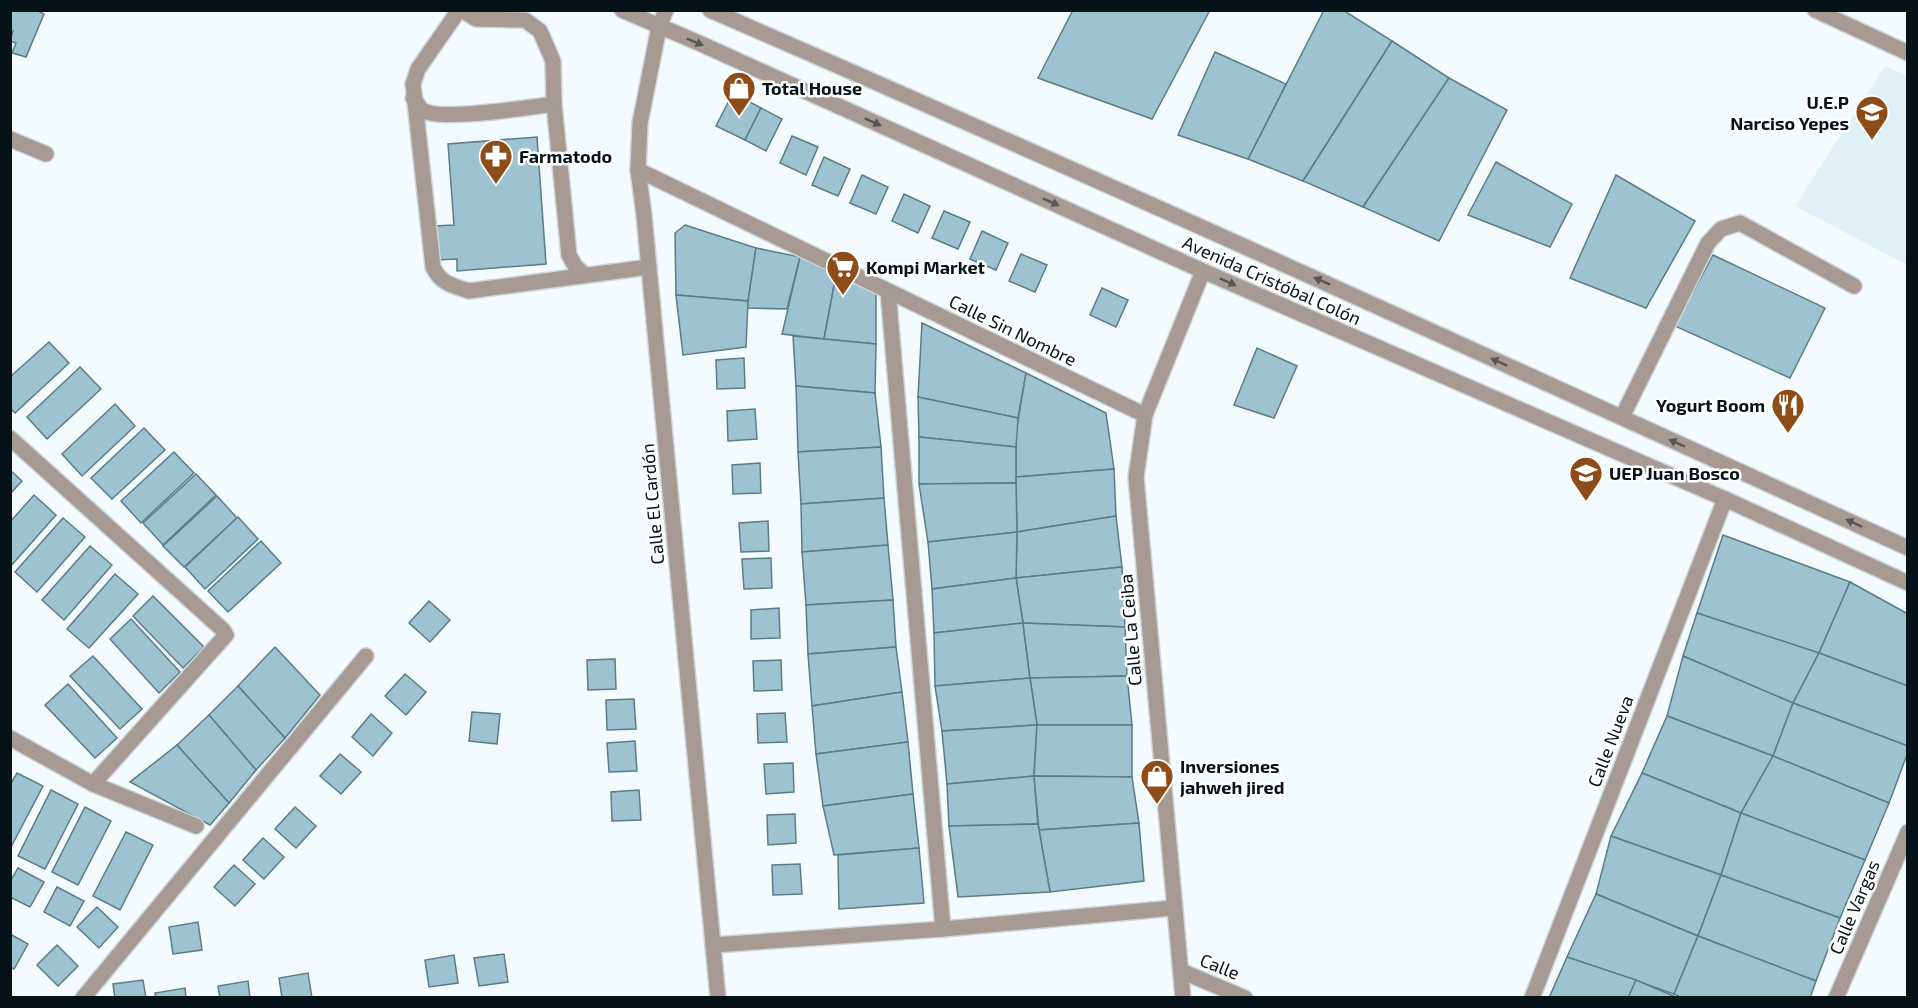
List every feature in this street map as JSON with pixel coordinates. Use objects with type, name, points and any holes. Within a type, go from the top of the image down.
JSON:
[{"type":"street","points":[[585,275],[575,266],[569,255],[554,104],[553,61],[540,31],[525,20],[476,19],[461,10],[418,69],[413,84],[433,267],[437,277],[450,285],[469,291],[649,267]]},
{"type":"street","name":"Avenida Cristóbal Colón","points":[[622,10],[1203,271],[1725,499],[1908,583]]},
{"type":"street","name":"Calle El Cardón","points":[[666,10],[660,27],[640,123],[638,170],[718,998]]},
{"type":"street","name":"Avenida Cristóbal Colón","points":[[710,10],[1175,215],[1908,548]]},
{"type":"street","points":[[1815,10],[1908,53]]},
{"type":"street","points":[[413,98],[422,110],[432,113],[458,114],[554,104]]},
{"type":"street","points":[[10,139],[46,153]]},
{"type":"street","name":"Calle Sin Nombre","points":[[638,170],[1145,415]]},
{"type":"street","points":[[1622,417],[1708,243],[1721,229],[1740,223],[1854,286]]},
{"type":"street","name":"Calle La Ceiba","points":[[1183,998],[1136,477],[1145,415],[1203,271]]},
{"type":"street","points":[[888,291],[943,929]]},
{"type":"street","points":[[10,438],[226,635],[93,784]]},
{"type":"street","name":"Calle Nueva","points":[[1532,998],[1725,499]]},
{"type":"street","points":[[83,998],[366,656]]},
{"type":"street","points":[[10,738],[93,784],[196,826]]},
{"type":"street","name":"Calle Vargas","points":[[1836,998],[1908,832]]},
{"type":"street","points":[[713,945],[943,929],[1174,908]]},
{"type":"street","name":"Calle","points":[[1181,971],[1245,998]]},
{"type":"shaded area","name":"U.E.P Narciso Yepes","points":[[1885,66],[1907,76],[1907,265],[1795,206]]},
{"type":"building","points":[[10,10],[36,10],[44,14],[26,57],[12,53],[16,43],[10,41],[13,31],[10,31]]},
{"type":"building","points":[[1073,10],[1210,10],[1152,119],[1038,78]]},
{"type":"building","points":[[1324,10],[1343,10],[1392,41],[1303,181],[1248,159]]},
{"type":"building","points":[[1392,41],[1449,78],[1363,207],[1303,181]]},
{"type":"building","points":[[1215,52],[1286,84],[1248,159],[1178,135]]},
{"type":"building","points":[[1449,78],[1507,110],[1439,241],[1363,207]]},
{"type":"building","name":"Total House","points":[[733,93],[761,108],[745,140],[716,126]]},
{"type":"building","points":[[761,108],[782,119],[766,151],[745,140]]},
{"type":"building","points":[[792,136],[818,147],[806,175],[780,163]]},
{"type":"building","name":"Farmatodo","points":[[537,137],[546,264],[457,271],[457,259],[436,260],[434,226],[454,225],[448,144]]},
{"type":"building","points":[[824,157],[850,169],[838,196],[812,185]]},
{"type":"building","points":[[1496,162],[1572,204],[1550,247],[1468,215]]},
{"type":"building","points":[[862,175],[888,187],[876,214],[850,203]]},
{"type":"building","points":[[1616,175],[1695,221],[1646,308],[1570,278]]},
{"type":"building","points":[[904,194],[930,206],[918,233],[892,221]]},
{"type":"building","points":[[944,211],[970,222],[958,249],[932,238]]},
{"type":"building","points":[[685,225],[756,248],[748,301],[676,295],[675,233]]},
{"type":"building","points":[[982,231],[1008,243],[996,270],[970,259]]},
{"type":"building","points":[[756,248],[800,257],[787,309],[747,308]]},
{"type":"building","points":[[1021,254],[1047,265],[1035,292],[1009,281]]},
{"type":"building","points":[[1713,255],[1825,308],[1790,378],[1675,326]]},
{"type":"building","points":[[800,257],[836,275],[824,339],[782,334]]},
{"type":"building","points":[[836,275],[876,292],[876,344],[824,339]]},
{"type":"building","points":[[1102,288],[1128,300],[1116,327],[1090,315]]},
{"type":"building","points":[[676,295],[748,301],[746,347],[683,355]]},
{"type":"building","points":[[922,323],[1026,373],[1018,418],[918,397]]},
{"type":"building","points":[[793,336],[876,344],[875,393],[796,386]]},
{"type":"building","points":[[49,342],[69,363],[15,413],[10,408],[10,377]]},
{"type":"building","points":[[1257,348],[1297,366],[1274,418],[1234,405]]},
{"type":"building","points":[[744,358],[745,388],[717,389],[716,360]]},
{"type":"building","points":[[80,367],[101,389],[47,439],[27,417]]},
{"type":"building","points":[[1026,373],[1106,413],[1114,469],[1016,477],[1016,433]]},
{"type":"building","points":[[796,386],[875,393],[881,447],[798,452]]},
{"type":"building","points":[[918,397],[1018,418],[1016,447],[919,437]]},
{"type":"building","points":[[115,404],[135,426],[82,476],[62,454]]},
{"type":"building","points":[[755,409],[757,439],[728,441],[727,411]]},
{"type":"building","points":[[144,428],[165,450],[112,499],[91,478]]},
{"type":"building","points":[[919,437],[1016,447],[1016,483],[919,484]]},
{"type":"building","points":[[881,447],[884,498],[801,504],[798,452]]},
{"type":"building","points":[[174,452],[194,473],[141,523],[121,501]]},
{"type":"building","points":[[760,463],[761,493],[733,494],[732,465]]},
{"type":"building","points":[[1114,469],[1116,516],[1017,532],[1016,477]]},
{"type":"building","points":[[10,470],[22,481],[10,494]]},
{"type":"building","points":[[196,474],[216,495],[163,545],[143,523]]},
{"type":"building","points":[[1016,483],[1017,532],[928,542],[919,484]]},
{"type":"building","points":[[34,495],[56,515],[10,567],[10,522]]},
{"type":"building","points":[[217,496],[237,518],[184,567],[163,546]]},
{"type":"building","points":[[884,498],[888,545],[802,552],[801,504]]},
{"type":"building","points":[[1116,516],[1122,567],[1016,578],[1017,532]]},
{"type":"building","points":[[238,517],[258,539],[205,589],[185,567]]},
{"type":"building","points":[[63,518],[85,537],[37,592],[15,572]]},
{"type":"building","points":[[768,521],[769,551],[741,552],[739,523]]},
{"type":"building","points":[[1017,532],[1016,578],[932,589],[928,542]]},
{"type":"building","points":[[1723,535],[1850,582],[1819,653],[1697,613]]},
{"type":"building","points":[[261,541],[281,563],[228,612],[208,591]]},
{"type":"building","points":[[888,545],[893,600],[806,605],[802,552]]},
{"type":"building","points":[[90,546],[112,565],[64,620],[42,600]]},
{"type":"building","points":[[771,558],[772,588],[744,589],[742,559]]},
{"type":"building","points":[[1122,567],[1125,627],[1023,623],[1016,578]]},
{"type":"building","points":[[115,574],[138,594],[89,648],[67,629]]},
{"type":"building","points":[[1016,578],[1023,623],[934,633],[932,589]]},
{"type":"building","points":[[1850,582],[1908,614],[1908,686],[1819,653]]},
{"type":"building","points":[[153,596],[204,647],[183,668],[133,616]]},
{"type":"building","points":[[893,600],[896,647],[808,654],[806,605]]},
{"type":"building","points":[[429,601],[450,620],[430,642],[409,623]]},
{"type":"building","points":[[779,608],[780,638],[751,639],[751,610]]},
{"type":"building","points":[[1697,613],[1819,653],[1793,703],[1683,656]]},
{"type":"building","points":[[131,619],[180,672],[159,693],[110,639]]},
{"type":"building","points":[[1023,623],[1030,678],[935,686],[934,633]]},
{"type":"building","points":[[1023,623],[1125,627],[1127,676],[1030,678]]},
{"type":"building","points":[[275,647],[320,695],[285,738],[238,686]]},
{"type":"building","points":[[896,647],[902,692],[812,706],[808,654]]},
{"type":"building","points":[[1819,653],[1908,686],[1908,746],[1793,703]]},
{"type":"building","points":[[93,656],[142,709],[120,729],[70,676]]},
{"type":"building","points":[[1683,656],[1793,703],[1773,756],[1667,716]]},
{"type":"building","points":[[615,659],[616,689],[588,690],[587,660]]},
{"type":"building","points":[[781,660],[782,690],[754,691],[753,661]]},
{"type":"building","points":[[405,674],[426,692],[406,715],[385,696]]},
{"type":"building","points":[[1127,676],[1132,725],[1037,725],[1030,678]]},
{"type":"building","points":[[1030,678],[1037,725],[942,731],[935,686]]},
{"type":"building","points":[[68,684],[117,738],[95,758],[45,705]]},
{"type":"building","points":[[238,686],[285,738],[256,770],[209,715]]},
{"type":"building","points":[[902,692],[908,742],[816,754],[812,706]]},
{"type":"building","points":[[634,699],[636,729],[607,730],[606,700]]},
{"type":"building","points":[[1793,703],[1908,746],[1908,752],[1889,803],[1773,756]]},
{"type":"building","points":[[472,712],[500,714],[497,744],[469,741]]},
{"type":"building","points":[[785,713],[787,742],[758,743],[757,714]]},
{"type":"building","points":[[371,714],[392,733],[373,756],[352,737]]},
{"type":"building","points":[[209,715],[256,770],[229,803],[177,745]]},
{"type":"building","points":[[1667,716],[1773,756],[1741,813],[1642,773]]},
{"type":"building","points":[[1037,725],[1034,776],[947,784],[942,731]]},
{"type":"building","points":[[1037,725],[1132,725],[1132,777],[1034,776]]},
{"type":"building","points":[[635,741],[637,771],[609,772],[607,743]]},
{"type":"building","points":[[908,742],[913,794],[823,806],[816,754]]},
{"type":"building","points":[[177,745],[229,803],[210,825],[130,782]]},
{"type":"building","points":[[340,754],[361,772],[341,794],[320,776]]},
{"type":"building","points":[[1773,756],[1889,803],[1865,860],[1741,813]]},
{"type":"building","points":[[793,763],[794,792],[766,794],[764,764]]},
{"type":"building","points":[[17,773],[43,786],[10,849],[10,785]]},
{"type":"building","points":[[1642,773],[1741,813],[1721,875],[1611,836]]},
{"type":"building","points":[[1034,776],[1038,824],[949,826],[947,784]]},
{"type":"building","points":[[1034,776],[1132,777],[1139,823],[1039,830]]},
{"type":"building","points":[[51,790],[78,804],[45,869],[18,856]]},
{"type":"building","points":[[639,790],[641,820],[612,821],[611,792]]},
{"type":"building","points":[[913,794],[919,848],[834,855],[823,806]]},
{"type":"building","points":[[85,807],[111,821],[78,885],[52,872]]},
{"type":"building","points":[[295,807],[316,826],[296,848],[275,829]]},
{"type":"building","points":[[1741,813],[1865,860],[1840,918],[1721,875]]},
{"type":"building","points":[[795,814],[796,843],[768,845],[767,815]]},
{"type":"building","points":[[1139,823],[1144,881],[1050,892],[1039,830]]},
{"type":"building","points":[[1038,824],[1050,892],[958,897],[949,826]]},
{"type":"building","points":[[126,832],[153,845],[120,910],[93,896]]},
{"type":"building","points":[[1611,836],[1721,875],[1698,936],[1596,894]]},
{"type":"building","points":[[263,838],[284,857],[264,879],[243,860]]},
{"type":"building","points":[[919,848],[924,903],[839,909],[838,855]]},
{"type":"building","points":[[800,864],[802,894],[773,895],[772,865]]},
{"type":"building","points":[[234,865],[255,884],[235,906],[214,887]]},
{"type":"building","points":[[18,868],[44,882],[30,907],[10,897],[10,882]]},
{"type":"building","points":[[1721,875],[1840,918],[1816,981],[1698,936]]},
{"type":"building","points":[[57,887],[84,901],[70,926],[44,912]]},
{"type":"building","points":[[1596,894],[1698,936],[1674,994],[1567,957]]},
{"type":"building","points":[[97,907],[118,927],[99,948],[77,927]]},
{"type":"building","points":[[198,922],[202,950],[173,954],[169,927]]},
{"type":"building","points":[[10,934],[28,944],[14,969],[10,967]]},
{"type":"building","points":[[1698,936],[1816,981],[1810,998],[1682,998],[1674,994]]},
{"type":"building","points":[[57,945],[78,966],[58,986],[37,965]]},
{"type":"building","points":[[504,954],[508,982],[479,986],[474,958]]},
{"type":"building","points":[[454,955],[458,983],[429,987],[425,960]]},
{"type":"building","points":[[1567,957],[1636,980],[1628,998],[1549,998]]},
{"type":"building","points":[[308,973],[312,998],[282,998],[279,978]]},
{"type":"building","points":[[143,980],[146,998],[115,998],[113,984]]},
{"type":"building","points":[[1636,980],[1678,998],[1628,998]]},
{"type":"building","points":[[248,981],[250,998],[220,998],[218,986]]},
{"type":"building","points":[[185,988],[186,998],[156,998],[155,993]]},
{"type":"place","name":"Total House","points":[[739,117]]},
{"type":"place","name":"U.E.P Narciso Yepes","points":[[1872,141]]},
{"type":"place","name":"Farmatodo","points":[[496,185]]},
{"type":"place","name":"Kompi Market","points":[[843,296]]},
{"type":"place","name":"Yogurt Boom","points":[[1788,434]]},
{"type":"place","name":"UEP Juan Bosco","points":[[1586,502]]},
{"type":"place","name":"Inversiones jahweh jired","points":[[1157,805]]}]
